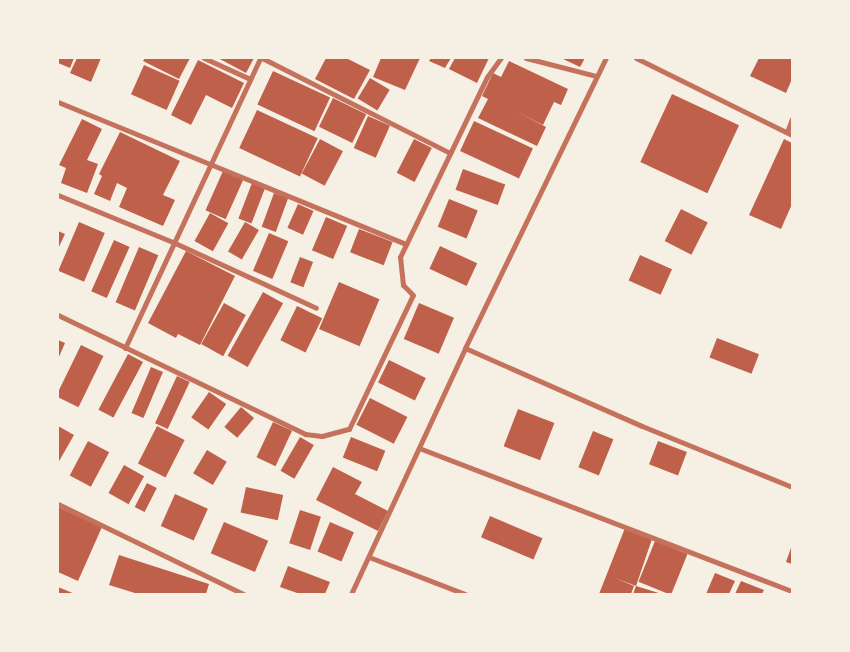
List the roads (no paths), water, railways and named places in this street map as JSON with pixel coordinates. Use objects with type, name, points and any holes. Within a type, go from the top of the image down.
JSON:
[{"type":"street","points":[[204,58],[250,79]]},
{"type":"street","points":[[125,348],[261,58],[450,153]]},
{"type":"street","points":[[58,315],[305,434],[336,434],[349,429],[412,297],[402,280],[400,257],[487,77],[501,58]]},
{"type":"street","points":[[526,58],[596,76]]},
{"type":"street","points":[[351,594],[464,348],[606,58]]},
{"type":"street","points":[[636,58],[790,134],[792,119]]},
{"type":"street","points":[[58,102],[406,244]]},
{"type":"street","points":[[58,195],[175,243],[316,308]]},
{"type":"street","points":[[464,348],[642,426],[792,487]]},
{"type":"street","points":[[419,448],[792,592]]},
{"type":"street","points":[[58,504],[243,594]]},
{"type":"street","points":[[369,557],[465,594]]}]
